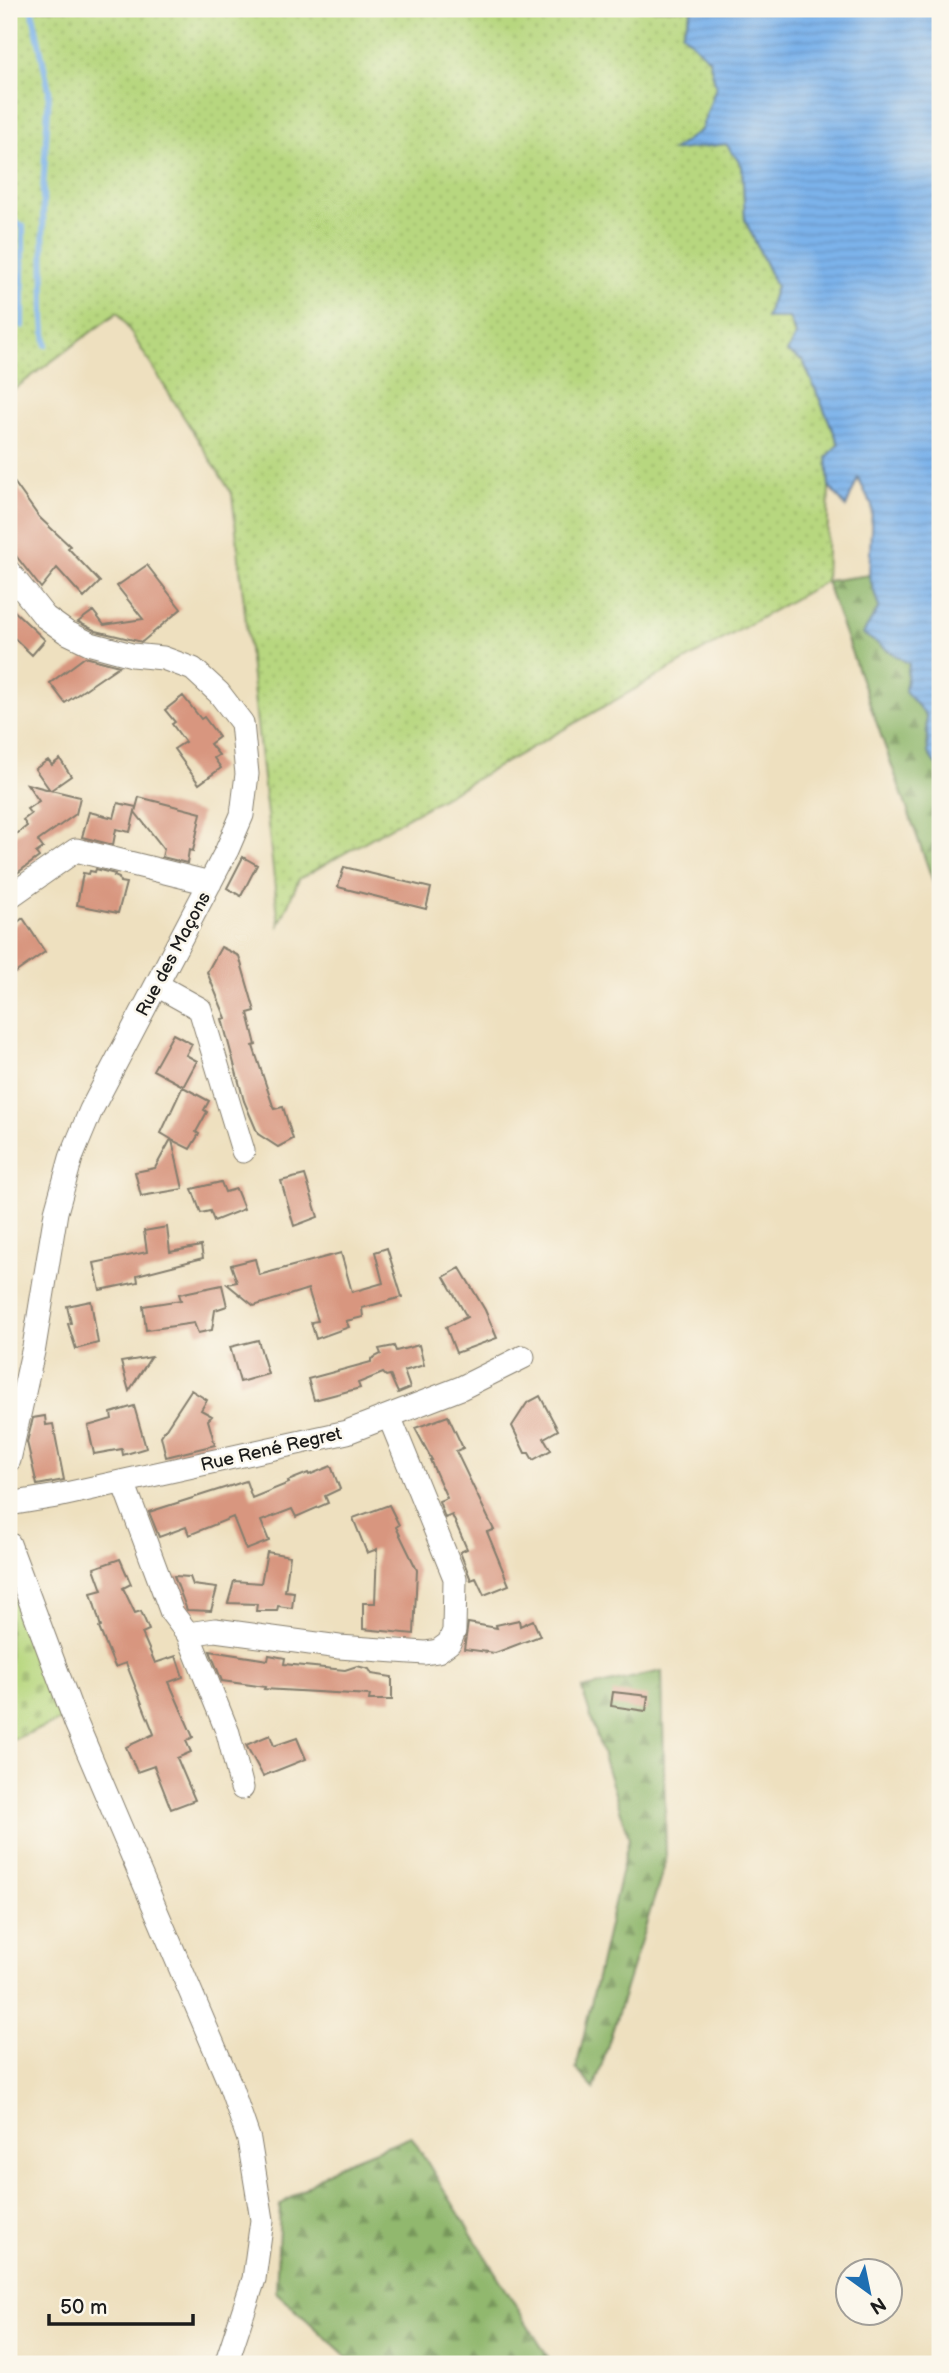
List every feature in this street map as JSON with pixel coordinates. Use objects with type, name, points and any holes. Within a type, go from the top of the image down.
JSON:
[{"type":"street","name":"Rue des Maçons","points":[[9,572],[45,617],[66,632],[91,644],[132,656],[163,658],[193,669],[219,693],[242,723],[247,774],[242,815],[210,883],[92,1110],[71,1157],[57,1212],[34,1347],[9,1460]]},
{"type":"street","points":[[9,897],[76,850],[210,883]]},
{"type":"street","points":[[157,985],[200,1009],[243,1151]]},
{"type":"street","name":"Rue René Regret","points":[[9,1504],[347,1432],[461,1388],[523,1357]]},
{"type":"street","points":[[188,1634],[215,1630],[339,1647],[425,1653],[438,1651],[449,1643],[454,1631],[455,1578],[389,1416]]},
{"type":"street","points":[[122,1482],[172,1613],[188,1634],[228,1733],[242,1788]]},
{"type":"street","points":[[9,1544],[76,1723],[229,2082],[249,2140],[262,2220],[254,2279],[226,2364]]},
{"type":"green space","points":[[9,9],[692,9],[682,33],[709,59],[716,87],[701,130],[673,150],[727,144],[742,166],[745,220],[776,286],[766,318],[789,318],[803,361],[839,444],[827,458],[829,486],[826,581],[299,879],[279,925],[232,494],[118,312],[9,393]]},
{"type":"green space","points":[[869,575],[879,607],[863,634],[909,664],[905,691],[926,715],[928,753],[940,771],[940,901],[826,581]]},
{"type":"green space","points":[[9,1585],[62,1720],[9,1741]]},
{"type":"green space","points":[[662,1671],[666,1861],[594,2089],[576,2069],[629,1838],[582,1689]]},
{"type":"green space","points":[[411,2136],[552,2364],[355,2364],[276,2292],[280,2205],[338,2165]]},
{"type":"water","points":[[692,9],[940,9],[940,771],[928,753],[926,715],[905,691],[909,664],[863,634],[879,607],[869,575],[872,506],[858,478],[846,507],[829,486],[827,457],[839,444],[803,361],[787,352],[796,335],[789,318],[766,318],[776,286],[745,220],[742,166],[726,144],[671,151],[701,130],[716,87],[709,59],[682,33]]},
{"type":"building","points":[[9,475],[39,517],[70,546],[68,548],[100,582],[84,598],[57,568],[41,588],[9,547]]},
{"type":"building","points":[[147,565],[181,609],[142,642],[96,631],[78,622],[93,611],[104,625],[143,619],[117,586]]},
{"type":"building","points":[[9,606],[45,640],[32,655],[9,633]]},
{"type":"building","points":[[85,657],[119,666],[65,703],[50,683]]},
{"type":"building","points":[[183,696],[219,737],[210,744],[219,755],[214,758],[221,768],[199,784],[174,749],[185,742],[172,724],[175,722],[165,710]]},
{"type":"building","points":[[60,759],[71,776],[51,790],[80,797],[76,814],[38,841],[43,848],[36,853],[39,857],[9,879],[9,840],[27,826],[23,820],[31,814],[27,809],[39,801],[27,784],[50,790],[35,769],[48,760],[52,765]]},
{"type":"building","points":[[139,797],[201,813],[193,851],[189,850],[187,863],[162,857],[164,849],[135,812]]},
{"type":"building","points":[[118,803],[136,807],[130,832],[116,829],[113,845],[82,837],[89,812],[114,818]]},
{"type":"building","points":[[243,857],[257,865],[241,896],[227,888]]},
{"type":"building","points":[[344,867],[431,888],[426,909],[338,887]]},
{"type":"building","points":[[96,869],[115,874],[120,882],[126,883],[118,913],[77,905],[83,873],[89,874]]},
{"type":"building","points":[[23,918],[45,952],[15,973],[9,965],[9,929]]},
{"type":"building","points":[[221,947],[239,956],[255,1011],[248,1013],[256,1045],[253,1046],[274,1109],[283,1107],[293,1139],[278,1147],[258,1134],[244,1101],[222,1019],[226,1018],[207,972]]},
{"type":"building","points":[[173,1034],[192,1044],[186,1055],[197,1061],[183,1087],[209,1101],[204,1110],[207,1112],[190,1149],[172,1140],[183,1189],[141,1196],[135,1172],[155,1168],[171,1139],[161,1133],[183,1086],[153,1070]]},
{"type":"building","points":[[305,1175],[318,1217],[294,1226],[281,1181]]},
{"type":"building","points":[[221,1182],[225,1192],[236,1189],[244,1209],[214,1221],[210,1211],[201,1213],[192,1189]]},
{"type":"building","points":[[167,1227],[170,1252],[201,1246],[203,1258],[137,1275],[138,1282],[100,1290],[94,1263],[147,1252],[144,1231]]},
{"type":"building","points":[[387,1248],[402,1297],[362,1308],[363,1317],[346,1321],[349,1327],[316,1339],[311,1322],[318,1321],[308,1289],[254,1306],[227,1284],[237,1282],[231,1265],[255,1259],[259,1275],[341,1253],[352,1292],[383,1283],[375,1252]]},
{"type":"building","points":[[460,1268],[485,1310],[497,1338],[456,1353],[446,1327],[467,1317],[444,1277]]},
{"type":"building","points":[[222,1285],[227,1306],[215,1310],[212,1330],[198,1333],[194,1323],[146,1330],[143,1306],[181,1300],[179,1294]]},
{"type":"building","points":[[91,1301],[98,1343],[76,1349],[68,1324],[71,1323],[67,1306]]},
{"type":"building","points":[[258,1340],[268,1374],[240,1382],[230,1347]]},
{"type":"building","points":[[419,1345],[424,1365],[404,1371],[410,1388],[398,1393],[390,1375],[383,1373],[358,1383],[360,1388],[314,1400],[308,1379],[371,1362],[371,1359],[381,1354],[379,1349],[394,1346],[396,1351]]},
{"type":"building","points":[[151,1357],[129,1391],[121,1362]]},
{"type":"building","points":[[191,1390],[207,1400],[201,1410],[212,1416],[208,1420],[215,1445],[166,1457],[161,1436]]},
{"type":"building","points":[[540,1396],[558,1430],[544,1438],[551,1450],[533,1460],[529,1453],[525,1453],[512,1426],[527,1403]]},
{"type":"building","points":[[134,1406],[146,1448],[123,1455],[122,1449],[94,1454],[88,1426],[112,1419],[111,1413]]},
{"type":"building","points":[[45,1416],[46,1425],[53,1424],[64,1480],[37,1485],[27,1442],[33,1418]]},
{"type":"building","points":[[448,1416],[463,1448],[456,1451],[494,1530],[487,1532],[509,1585],[484,1595],[476,1578],[471,1580],[460,1552],[467,1549],[452,1515],[445,1518],[439,1501],[447,1498],[432,1460],[415,1428]]},
{"type":"building","points":[[331,1466],[340,1489],[325,1496],[328,1503],[296,1517],[292,1509],[261,1521],[269,1541],[246,1550],[233,1517],[189,1535],[186,1527],[159,1537],[149,1512],[246,1481],[252,1498],[289,1483],[288,1481]]},
{"type":"building","points":[[389,1505],[399,1525],[396,1527],[417,1570],[414,1634],[363,1629],[363,1603],[375,1603],[377,1549],[367,1553],[353,1518]]},
{"type":"building","points":[[267,1552],[290,1556],[285,1591],[294,1592],[292,1608],[278,1606],[277,1611],[256,1611],[257,1604],[228,1603],[234,1581],[261,1583]]},
{"type":"building","points":[[120,1559],[131,1584],[123,1588],[135,1613],[141,1611],[149,1630],[142,1633],[155,1663],[176,1656],[183,1677],[169,1682],[193,1737],[186,1741],[191,1752],[177,1758],[195,1800],[171,1809],[154,1766],[137,1772],[126,1747],[154,1734],[126,1663],[115,1667],[99,1628],[101,1627],[91,1593],[102,1590],[94,1568]]},
{"type":"building","points":[[174,1576],[190,1577],[193,1585],[217,1588],[211,1611],[187,1610]]},
{"type":"building","points":[[519,1620],[520,1626],[533,1620],[540,1636],[495,1653],[464,1649],[468,1623],[497,1628],[496,1625]]},
{"type":"building","points":[[210,1651],[268,1660],[269,1655],[285,1658],[284,1664],[345,1670],[357,1666],[369,1669],[372,1674],[392,1677],[392,1700],[369,1700],[370,1695],[264,1689],[265,1687],[222,1681]]},
{"type":"building","points":[[613,1692],[648,1696],[646,1711],[611,1706]]},
{"type":"building","points":[[270,1735],[274,1746],[297,1738],[306,1759],[263,1776],[246,1745]]},
{"type":"waterway","points":[[32,9],[49,90],[43,191],[46,345]]},
{"type":"waterway","points":[[9,218],[23,226],[23,326]]}]
